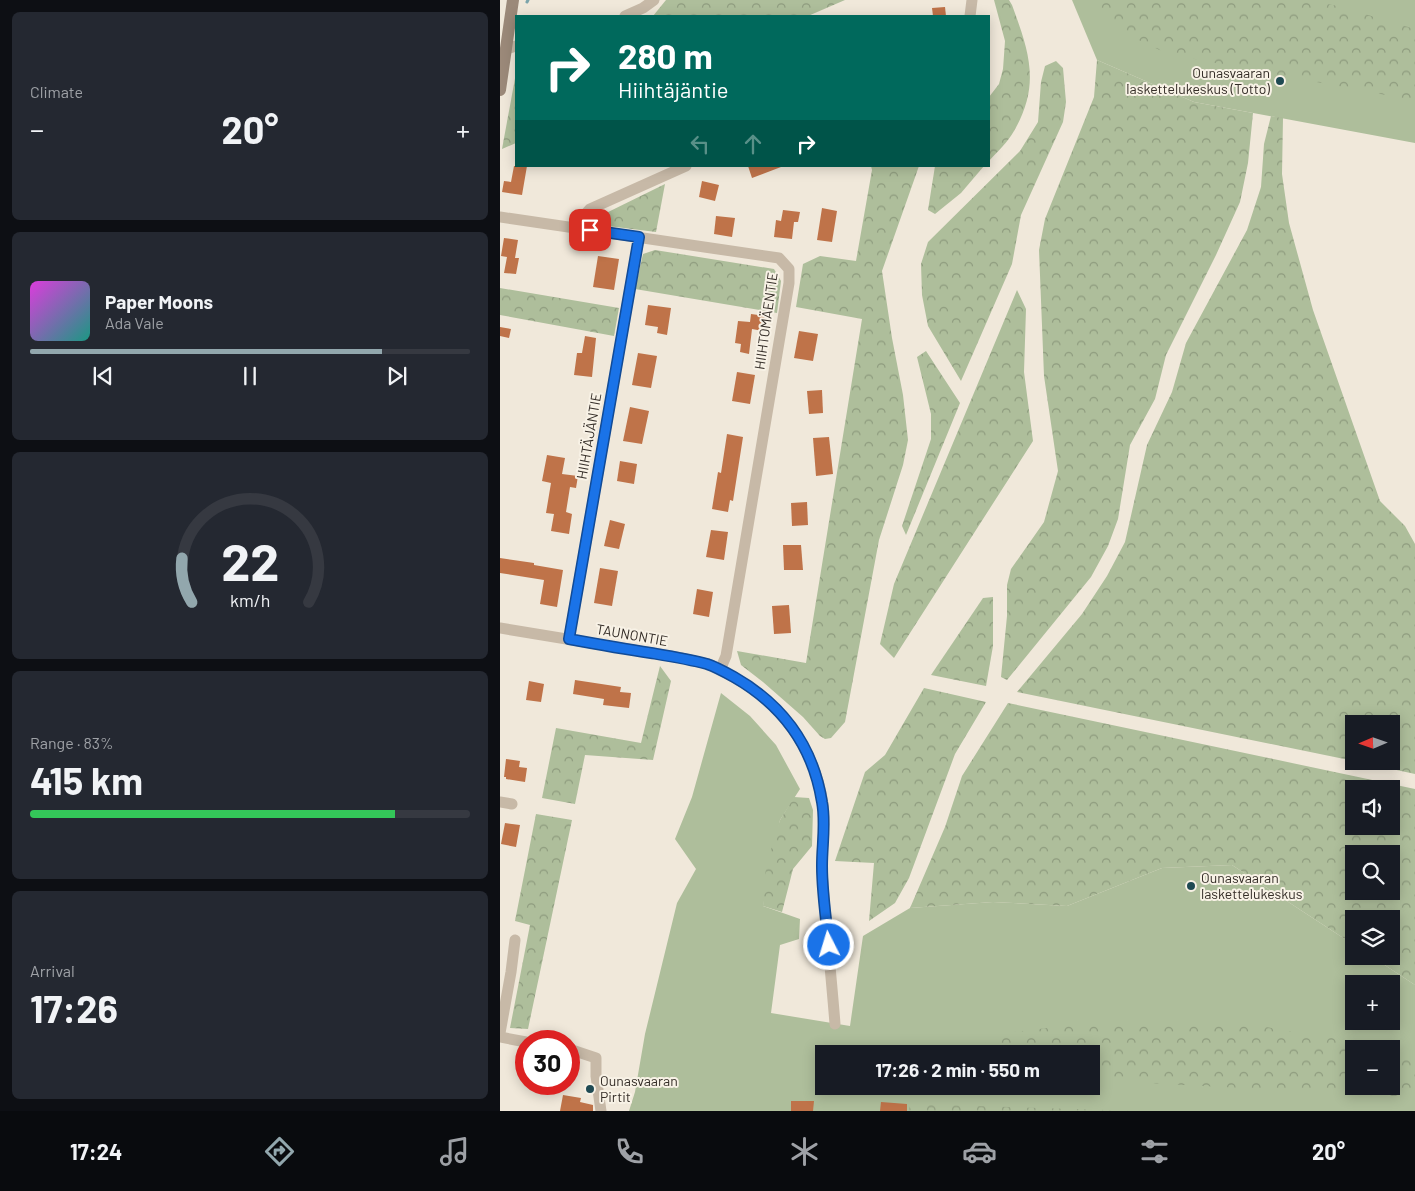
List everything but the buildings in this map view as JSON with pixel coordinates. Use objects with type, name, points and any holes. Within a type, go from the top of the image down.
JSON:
[{"type":"street","points":[[500,90],[511,47],[514,0]]},
{"type":"street","points":[[628,15],[644,8],[654,0]]},
{"type":"street","points":[[970,15],[972,0]]},
{"type":"street","points":[[573,228],[590,209],[684,167]]},
{"type":"street","name":"HIIHTOMÄENTIE","points":[[500,217],[779,258],[789,269],[789,282],[728,646],[720,670]]},
{"type":"street","name":"HIIHTÄJÄNTIE","points":[[569,639],[639,237]]},
{"type":"street","name":"TAUNONTIE","points":[[500,628],[708,664],[744,683],[782,715],[799,736],[809,754],[817,777],[825,829],[822,866],[835,1024]]},
{"type":"street","points":[[500,1033],[515,940]]},
{"type":"street","points":[[500,1037],[515,1040]]},
{"type":"street","points":[[580,1053],[596,1058],[596,1076],[601,1111]]},
{"type":"green space","points":[[666,0],[845,0],[810,15],[654,15]]},
{"type":"green space","points":[[994,0],[1009,0],[1012,5],[1027,53],[1030,83],[1022,114],[1014,131],[1006,143],[990,160],[990,96],[999,84],[1003,69],[1005,41]]},
{"type":"green space","name":"Ounasvaaran laskettelukeskus (Totto)","points":[[1072,0],[1415,0],[1415,143],[1194,102],[1097,60]]},
{"type":"green space","points":[[1093,0],[1305,0],[1338,6],[1415,29],[1415,104],[1391,96],[1168,54],[1126,34],[1106,17]]},
{"type":"green space","points":[[1097,60],[1194,102],[1253,113],[1248,163],[1240,202],[1166,355],[1155,399],[1130,445],[1118,519],[1108,546],[1091,577],[1007,680],[1001,677],[1007,616],[1007,585],[1011,569],[1044,522],[1058,471],[1044,376],[1039,250],[1045,219],[1094,97]]},
{"type":"green space","points":[[1056,61],[1063,68],[1066,102],[1063,122],[1021,215],[1012,264],[961,381],[928,326],[922,295],[921,264],[928,242],[1020,151],[1038,122],[1041,82],[1045,66]]},
{"type":"green space","points":[[515,78],[515,143],[502,149]]},
{"type":"green space","points":[[1271,116],[1283,118],[1282,174],[1289,223],[1313,310],[1380,501],[1405,526],[1415,544],[1415,774],[1397,770],[1400,770],[1400,715],[1345,715],[1345,759],[1017,692],[1082,614],[1107,576],[1125,542],[1147,445],[1172,392],[1186,343],[1247,230],[1261,187],[1264,144]]},
{"type":"green space","points":[[871,167],[919,167],[882,271],[903,395],[908,440],[903,465],[879,540],[845,722],[831,738],[825,739],[803,717],[741,665],[737,651],[806,663],[862,319],[796,307],[803,264],[820,256],[856,261]]},
{"type":"green space","points":[[935,167],[983,167],[961,193],[935,214],[928,210]]},
{"type":"green space","points":[[665,184],[656,232],[600,225],[600,216]]},
{"type":"green space","points":[[655,250],[774,269],[781,281],[777,313],[635,289],[643,254]]},
{"type":"green space","points":[[500,288],[619,308],[614,336],[500,315]]},
{"type":"green space","points":[[1017,290],[1026,309],[1024,372],[1033,441],[894,658],[880,644],[894,584]]},
{"type":"green space","points":[[926,351],[960,403],[906,535],[902,526],[931,439],[931,414],[917,357]]},
{"type":"green space","points":[[993,597],[993,646],[986,686],[931,675],[983,598]]},
{"type":"green space","points":[[660,666],[671,681],[653,760],[585,755],[575,804],[542,798],[556,728],[641,743]]},
{"type":"green space","points":[[924,688],[986,702],[955,754],[909,878],[895,903],[869,921],[874,863],[835,861],[865,772],[885,755]]},
{"type":"green space","name":"Ounasvaaran laskettelukeskus","points":[[721,693],[750,716],[776,745],[800,789],[780,820],[763,906],[800,919],[799,939],[780,945],[771,1013],[850,1026],[863,936],[910,908],[993,902],[1067,906],[1162,868],[1232,865],[1345,939],[1345,965],[1385,965],[1400,975],[1345,975],[1345,1030],[1400,1030],[1400,975],[1415,985],[1415,1111],[629,1111],[635,1092],[645,1034],[677,903],[696,869],[675,839],[692,797]]},
{"type":"green space","points":[[1008,703],[1372,780],[1345,780],[1345,835],[1400,835],[1400,786],[1415,789],[1415,985],[1385,965],[1400,965],[1400,910],[1345,910],[1345,939],[1232,865],[1162,868],[1067,906],[993,902],[910,908],[945,827],[962,776]]},
{"type":"green space","points":[[794,797],[809,798],[813,810],[812,846],[793,869],[782,912],[763,906],[766,866],[780,820]]},
{"type":"green space","points":[[536,814],[572,820],[528,1029],[510,1028],[530,925],[515,921]]},
{"type":"green space","points":[[1105,1021],[1247,1024],[1344,1040],[1345,1094],[1100,1080],[1100,1045],[982,1045],[1005,1033]]},
{"type":"green space","points":[[1400,1055],[1415,1059],[1415,1096],[1369,1095],[1400,1095]]},
{"type":"green space","points":[[910,1104],[1137,1111],[909,1111]]},
{"type":"place","name":"Ounasvaaran laskettelukeskus (Totto)","points":[[1280,81]]},
{"type":"place","name":"Ounasvaaran laskettelukeskus","points":[[1191,886]]},
{"type":"place","name":"Ounasvaaran Pirtit","points":[[590,1089]]},
{"type":"route","points":[[590,230],[639,237],[569,639],[708,664],[744,683],[782,715],[799,736],[809,754],[817,777],[823,804],[825,829],[822,866],[829,945]]}]
